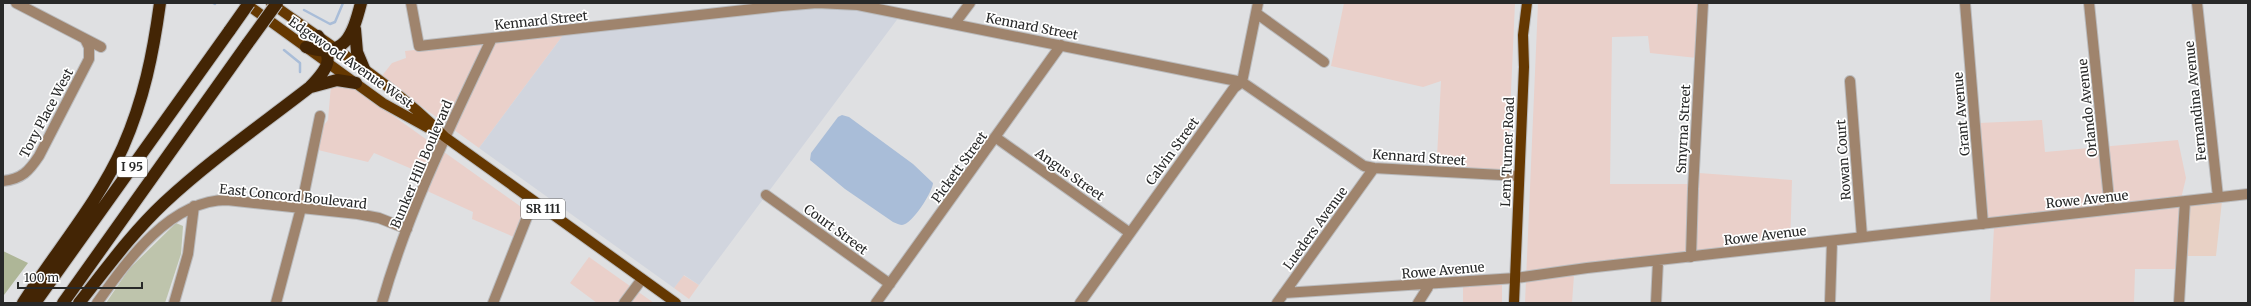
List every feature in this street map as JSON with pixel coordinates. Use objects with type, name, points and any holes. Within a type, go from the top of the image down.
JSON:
[{"type":"highway","points":[[23,303],[101,186],[123,147],[149,73],[160,3]]},
{"type":"highway","name":"I 95","points":[[35,303],[249,3]]},
{"type":"highway","name":"I 95","points":[[63,303],[277,3]]},
{"type":"highway","points":[[361,3],[355,29],[357,52],[365,71]]},
{"type":"highway","points":[[79,303],[140,228],[163,204],[190,180],[310,87],[325,71],[330,54],[346,42],[355,29]]},
{"type":"highway","points":[[318,36],[330,54]]},
{"type":"highway","points":[[306,47],[330,54]]},
{"type":"highway","points":[[310,87],[336,80],[356,83]]},
{"type":"main road","name":"Edgewood Avenue West","points":[[245,3],[306,47]]},
{"type":"main road","name":"Edgewood Avenue West","points":[[272,3],[318,36]]},
{"type":"main road","name":"Lem Turner Road","points":[[1514,303],[1524,67],[1523,35],[1527,3]]},
{"type":"main road","name":"Edgewood Avenue West","points":[[330,54],[365,71],[410,104],[445,137],[533,202],[676,303]]},
{"type":"main road","name":"Edgewood Avenue West","points":[[330,54],[356,83],[403,115],[445,137]]},
{"type":"street","points":[[16,3],[85,40],[102,47]]},
{"type":"street","name":"Kennard Street","points":[[411,3],[418,46],[781,6],[822,3],[859,4],[1242,82],[1356,161],[1374,168],[1519,176]]},
{"type":"street","points":[[956,24],[970,3]]},
{"type":"street","name":"Smyrna Street","points":[[1691,257],[1693,189],[1703,3]]},
{"type":"street","name":"Grant Avenue","points":[[1965,3],[1983,224]]},
{"type":"street","name":"Orlando Avenue","points":[[2089,3],[2110,210]]},
{"type":"street","name":"Fernandina Avenue","points":[[2197,3],[2218,197]]},
{"type":"street","points":[[1242,82],[1257,8],[1324,62]]},
{"type":"street","name":"Bunker Hill Boulevard","points":[[382,303],[407,229],[445,137],[492,38]]},
{"type":"street","name":"Tory Place West","points":[[3,181],[22,177],[31,168],[39,156],[89,59],[89,47],[85,40]]},
{"type":"street","name":"Pickett Street","points":[[876,303],[1061,45]]},
{"type":"street","name":"Calvin Street","points":[[1080,303],[1234,88],[1242,82]]},
{"type":"street","name":"Rowan Court","points":[[1850,82],[1862,237]]},
{"type":"street","points":[[276,303],[301,208],[320,116]]},
{"type":"street","name":"Angus Street","points":[[996,137],[1130,233]]},
{"type":"street","name":"Lueders Avenue","points":[[1277,303],[1374,168]]},
{"type":"street","name":"Rowe Avenue","points":[[1284,293],[1516,278],[1862,237],[2248,194]]},
{"type":"street","name":"Court Street","points":[[766,195],[890,284]]},
{"type":"street","name":"East Concord Boulevard","points":[[97,303],[140,250],[169,222],[194,206],[209,201],[227,200],[358,214],[407,229]]},
{"type":"street","points":[[2178,303],[2185,201]]},
{"type":"street","points":[[493,303],[533,202]]},
{"type":"street","points":[[174,303],[188,254],[194,206]]},
{"type":"street","points":[[1830,303],[1832,241]]},
{"type":"street","points":[[1656,303],[1658,261]]},
{"type":"street","points":[[624,303],[642,279]]},
{"type":"street","points":[[1418,303],[1430,284]]},
{"type":"shaded area","points":[[1344,3],[1515,3],[1507,180],[1436,176],[1441,81],[1423,87],[1331,66]]},
{"type":"shaded area","points":[[1538,3],[1699,3],[1697,58],[1650,53],[1648,36],[1612,37],[1610,184],[1698,184],[1699,173],[1792,180],[1790,249],[1574,275],[1572,303],[1525,303]]},
{"type":"shaded area","points":[[801,7],[834,7],[899,17],[699,285],[684,275],[674,288],[479,148],[564,34]]},
{"type":"shaded area","points":[[564,34],[479,148],[381,77],[392,63],[406,58],[405,51]]},
{"type":"shaded area","points":[[331,85],[347,86],[357,90],[524,209],[514,237],[472,219],[473,212],[425,190],[431,177],[374,153],[368,162],[318,150],[321,129],[328,120]]},
{"type":"shaded area","points":[[2042,120],[2045,152],[2178,140],[2186,178],[2179,207],[2177,269],[2135,269],[2134,303],[1990,303],[1994,227],[1986,227],[1979,123]]},
{"type":"shaded area","points":[[2222,201],[2216,256],[2178,256],[2179,207]]},
{"type":"shaded area","points":[[589,257],[654,303],[597,303],[570,283]]},
{"type":"shaded area","points":[[683,275],[699,285],[689,299],[674,288]]},
{"type":"shaded area","points":[[1463,285],[1502,285],[1502,303],[1463,303]]},
{"type":"green space","points":[[176,223],[183,226],[181,254],[165,303],[106,303],[129,269]]},
{"type":"green space","points":[[3,251],[28,263],[4,295],[3,295]]},
{"type":"water","points":[[842,115],[849,117],[913,164],[933,183],[930,193],[921,207],[906,224],[901,225],[893,222],[845,189],[810,160],[811,153],[838,117]]},
{"type":"waterway","points":[[304,10],[330,24],[335,22],[343,3]]},
{"type":"waterway","points":[[284,50],[300,63],[300,72]]}]
